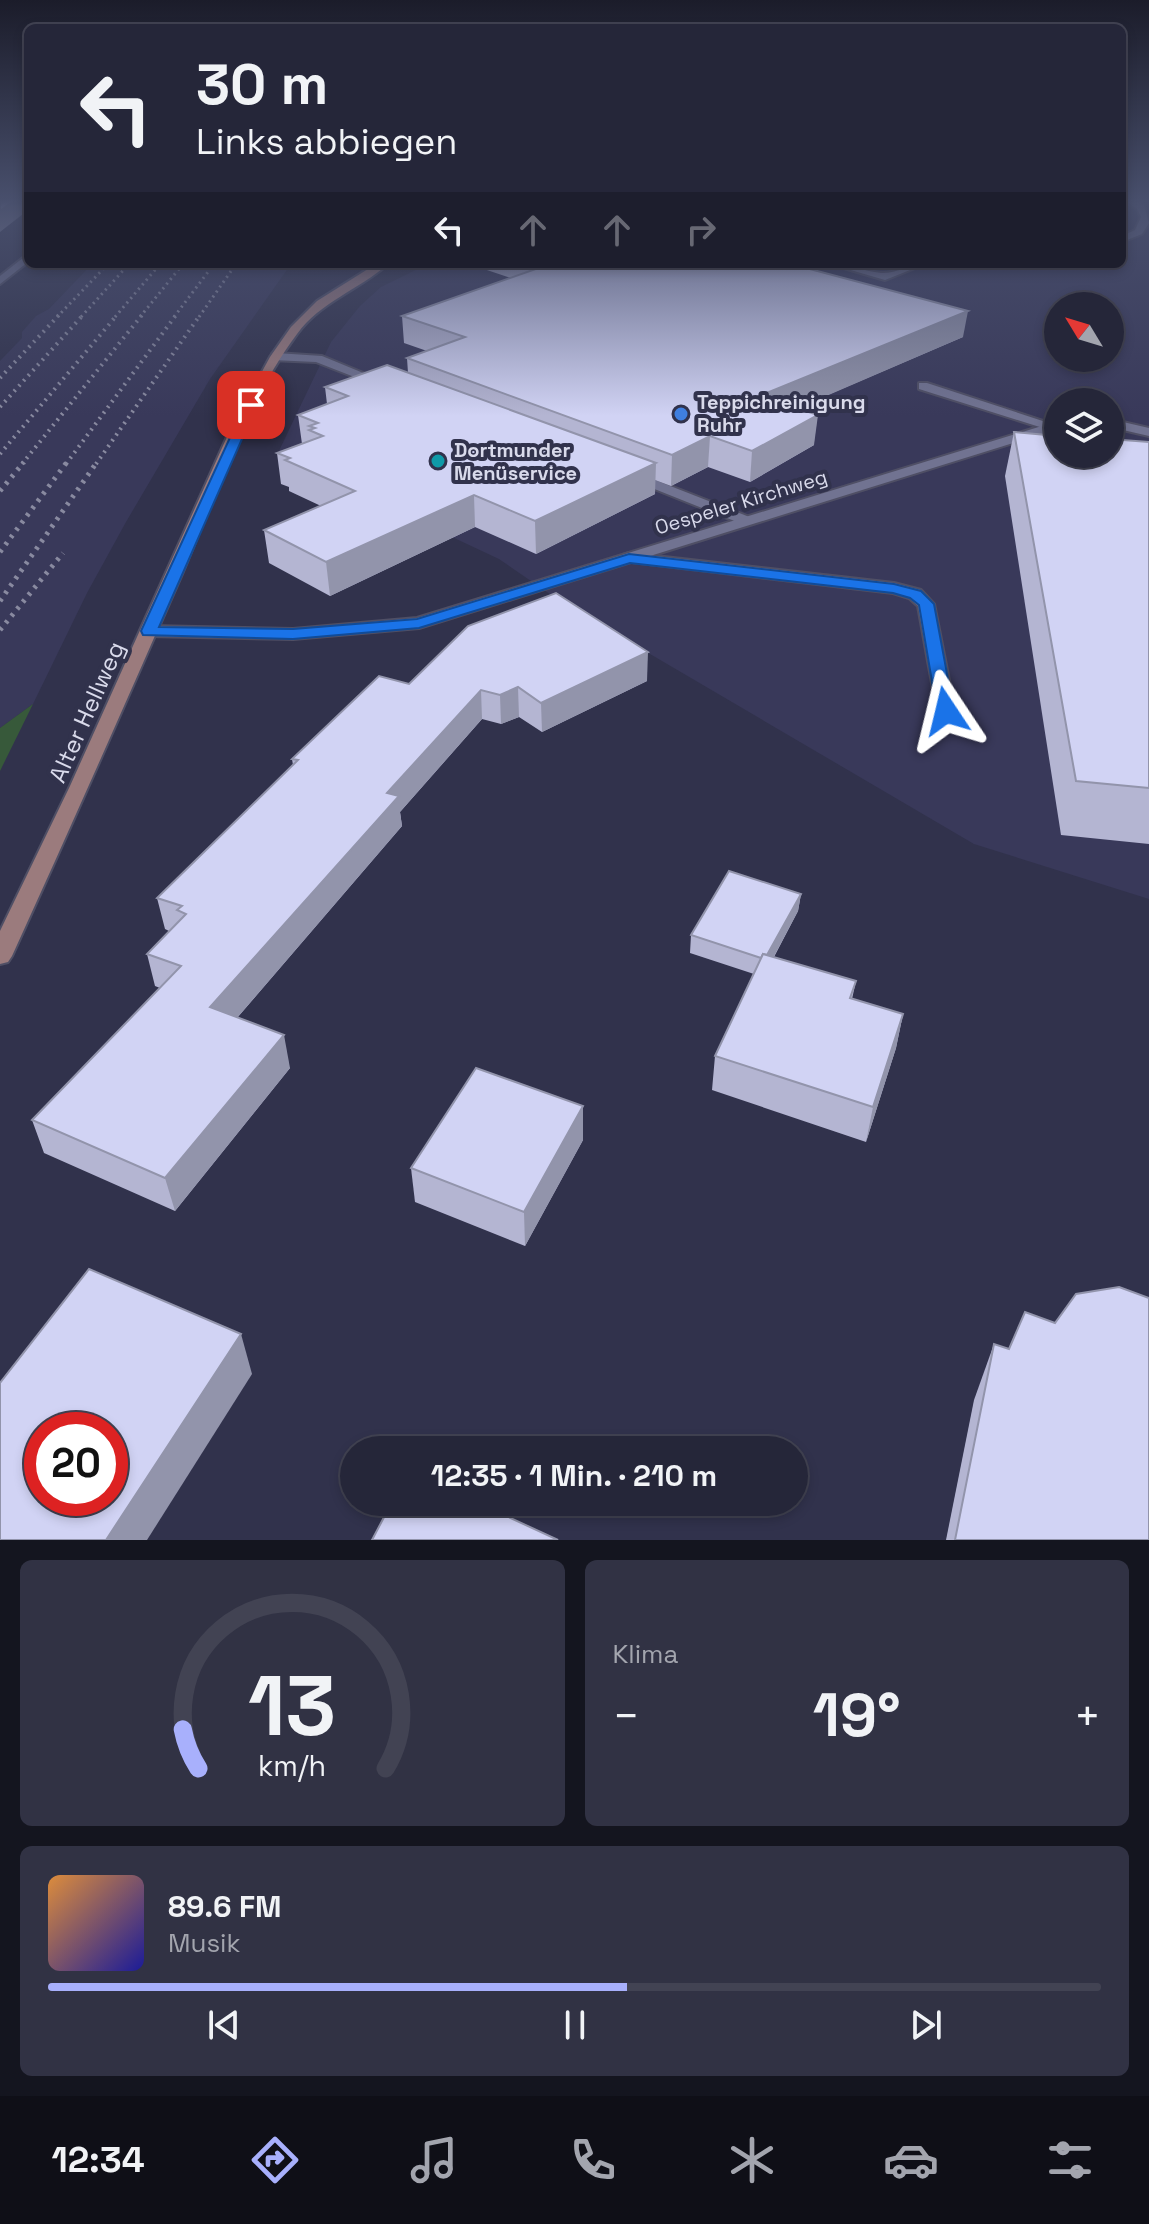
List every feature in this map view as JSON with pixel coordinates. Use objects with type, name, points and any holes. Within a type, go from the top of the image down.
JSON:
[{"type":"street","name":"Alter Hellweg","points":[[0,956],[238,428],[276,357],[295,329],[321,303],[370,272]]},
{"type":"street","points":[[865,272],[885,277],[899,272]]},
{"type":"street","points":[[276,357],[318,359],[392,387]]},
{"type":"street","points":[[923,386],[1044,422]]},
{"type":"street","points":[[1124,426],[1149,432]]},
{"type":"street","name":"Oespeler Kirchweg","points":[[149,631],[293,634],[419,623],[1044,428]]},
{"type":"street","points":[[612,468],[747,521]]},
{"type":"street","points":[[629,558],[894,588],[915,594],[926,604],[946,711]]},
{"type":"shaded area","points":[[84,272],[285,272],[210,379],[126,522],[87,593],[33,704],[0,728],[0,361],[22,338],[22,332],[36,316],[49,309]]},
{"type":"shaded area","points":[[412,272],[1149,272],[1149,899],[974,844],[563,603],[499,559],[277,455],[331,342],[360,306],[381,287]]},
{"type":"green space","points":[[33,704],[0,771],[0,728]]},
{"type":"building","points":[[527,272],[821,272],[968,311],[759,396],[818,415],[752,451],[710,436],[672,455],[407,358],[465,337],[402,316]]},
{"type":"building","points":[[387,365],[656,463],[535,521],[474,495],[326,562],[264,530],[355,491],[285,460],[290,458],[277,453],[323,436],[309,430],[315,428],[309,426],[318,423],[298,415],[348,396],[325,387]]},
{"type":"building","points":[[1014,432],[1044,435],[1044,468],[1124,468],[1124,440],[1149,442],[1149,788],[1076,781]]},
{"type":"building","points":[[556,593],[648,652],[541,703],[518,687],[500,695],[481,690],[387,793],[399,796],[210,1007],[284,1035],[165,1178],[32,1120],[181,966],[147,954],[186,914],[177,910],[182,906],[157,898],[298,760],[292,759],[379,676],[409,684],[468,626]]},
{"type":"building","points":[[729,871],[801,894],[767,955],[763,954],[761,958],[691,935]]},
{"type":"building","points":[[763,954],[856,981],[850,998],[903,1014],[873,1107],[715,1056]]},
{"type":"building","points":[[476,1068],[583,1106],[524,1212],[411,1168]]},
{"type":"building","points":[[89,1269],[241,1334],[128,1506],[128,1412],[24,1412],[24,1516],[122,1516],[106,1540],[0,1540],[0,1383]]},
{"type":"building","points":[[1119,1287],[1149,1298],[1149,1540],[955,1540],[994,1344],[1009,1349],[1025,1312],[1055,1323],[1076,1294]]},
{"type":"building","points":[[385,1516],[506,1516],[558,1540],[372,1540]]},
{"type":"railway","points":[[57,317],[100,272]]},
{"type":"railway","points":[[81,317],[122,272]]},
{"type":"railway","points":[[115,317],[153,272]]},
{"type":"railway","points":[[140,317],[177,272]]},
{"type":"railway","points":[[174,317],[208,272]]},
{"type":"railway","points":[[199,317],[231,272]]},
{"type":"railway","points":[[0,378],[59,315]]},
{"type":"railway","points":[[0,407],[83,315]]},
{"type":"railway","points":[[0,454],[117,315]]},
{"type":"railway","points":[[22,464],[142,315]]},
{"type":"railway","points":[[66,464],[176,315]]},
{"type":"railway","points":[[96,464],[200,315]]},
{"type":"railway","points":[[0,491],[24,462]]},
{"type":"railway","points":[[0,552],[67,462]]},
{"type":"railway","points":[[0,601],[97,462]]},
{"type":"railway","points":[[0,630],[63,553]]},
{"type":"place","name":"Teppichreinigung Ruhr","points":[[681,414]]},
{"type":"place","name":"Dortmunder Menüservice","points":[[438,461]]},
{"type":"route","points":[[251,405],[149,631],[293,634],[419,623],[629,558],[673,562],[894,588],[915,594],[926,604],[946,711]]}]
